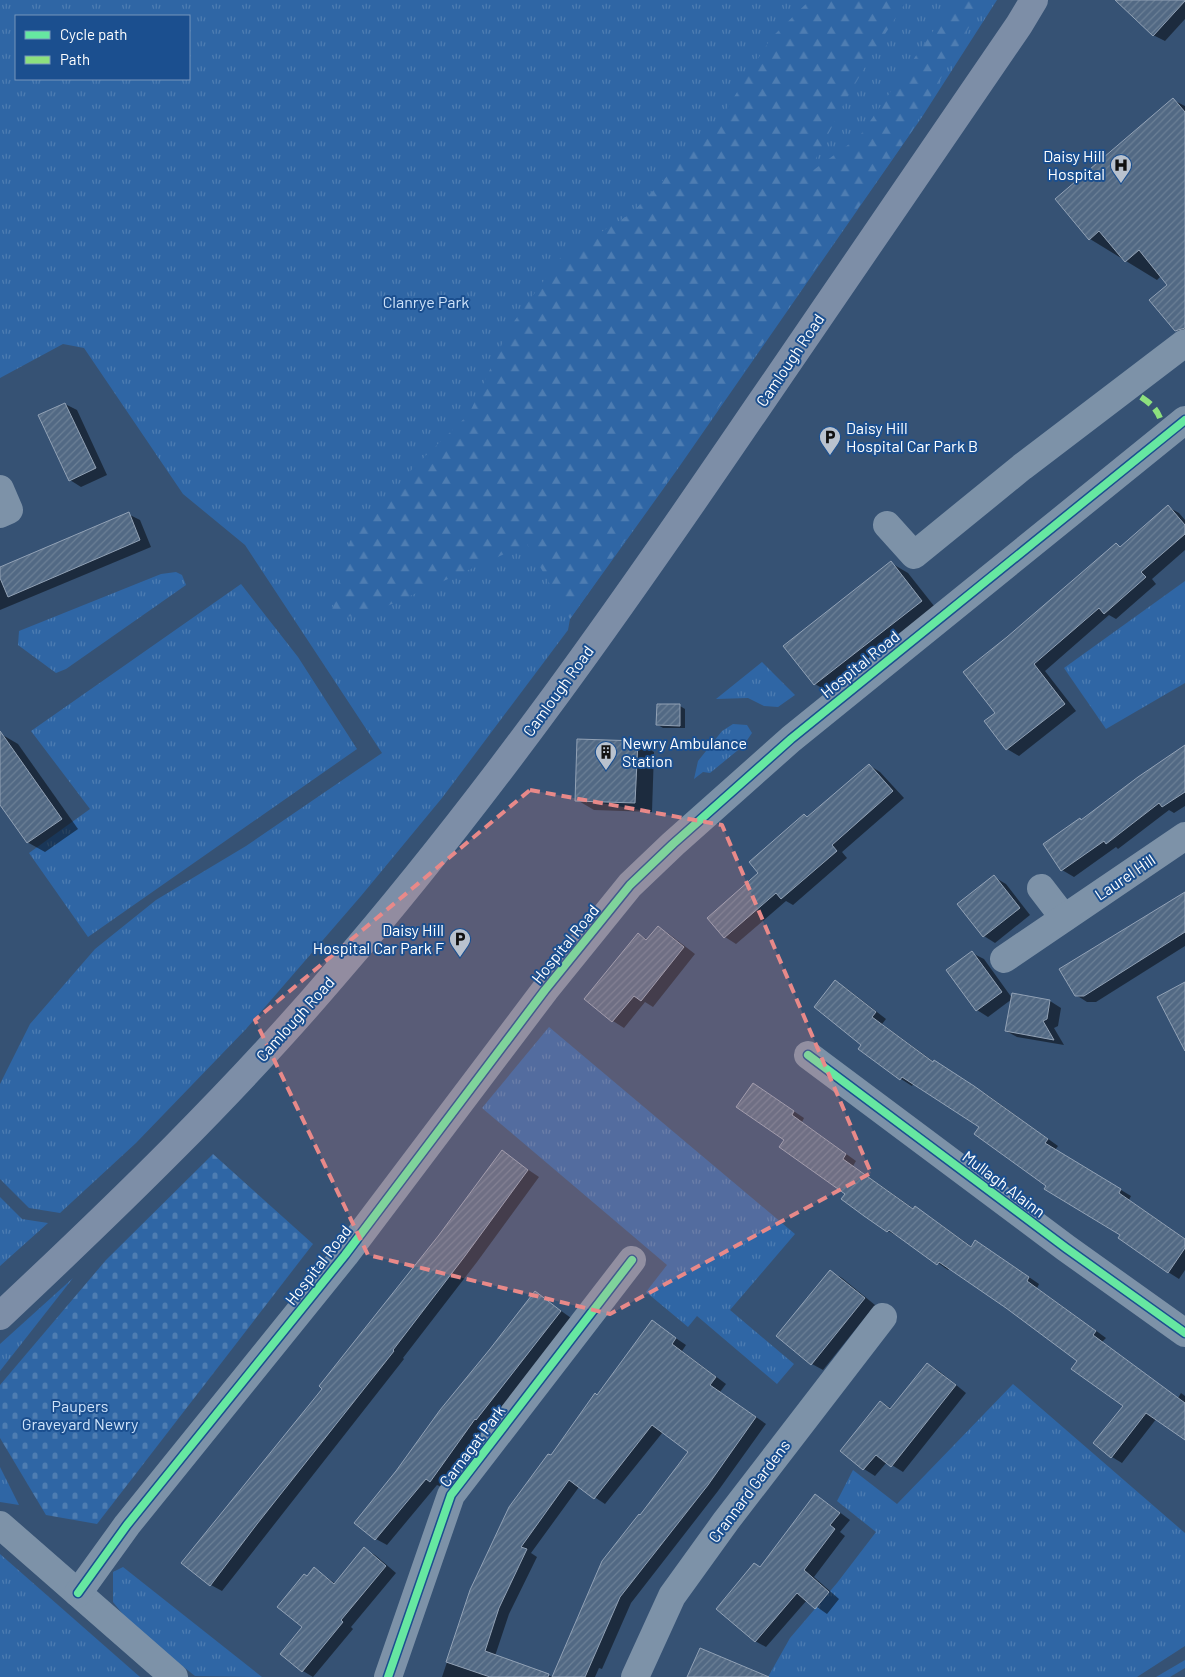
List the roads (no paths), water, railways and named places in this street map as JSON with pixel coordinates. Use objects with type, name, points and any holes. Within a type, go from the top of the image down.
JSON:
[{"type":"main road","name":"Camlough Road","points":[[0,1316],[219,1104],[336,974],[422,869],[534,726],[663,545],[1019,25],[1034,0]]},
{"type":"street","points":[[887,525],[914,555],[1022,467],[1185,343]]},
{"type":"street","name":"Hospital Road","points":[[78,1593],[127,1525],[345,1255],[550,982],[630,886],[673,844],[790,739],[1185,420]]},
{"type":"street","points":[[0,489],[9,510],[0,514]]},
{"type":"street","name":"Laurel Hill","points":[[1004,959],[1185,836]]},
{"type":"street","points":[[1041,888],[1064,918]]},
{"type":"street","name":"Mullagh Alainn","points":[[808,1055],[1066,1248],[1185,1333]]},
{"type":"street","name":"Carnagat Park","points":[[388,1677],[451,1495],[632,1260]]},
{"type":"street","name":"Crannard Gardens","points":[[635,1677],[672,1596],[726,1521],[883,1318]]},
{"type":"street","points":[[0,1526],[174,1677]]},
{"type":"place","name":"Daisy Hill Hospital","points":[[1121,184]]},
{"type":"place","name":"Daisy Hill Hospital Car Park B","points":[[830,456]]},
{"type":"place","name":"Newry Ambulance Station","points":[[606,771]]},
{"type":"place","name":"Daisy Hill Hospital Car Park F","points":[[460,958]]},
{"type":"park label","name":"Clanrye Park","points":[[426,302]]},
{"type":"park label","name":"Paupers Graveyard Newry","points":[[80,1415]]}]
